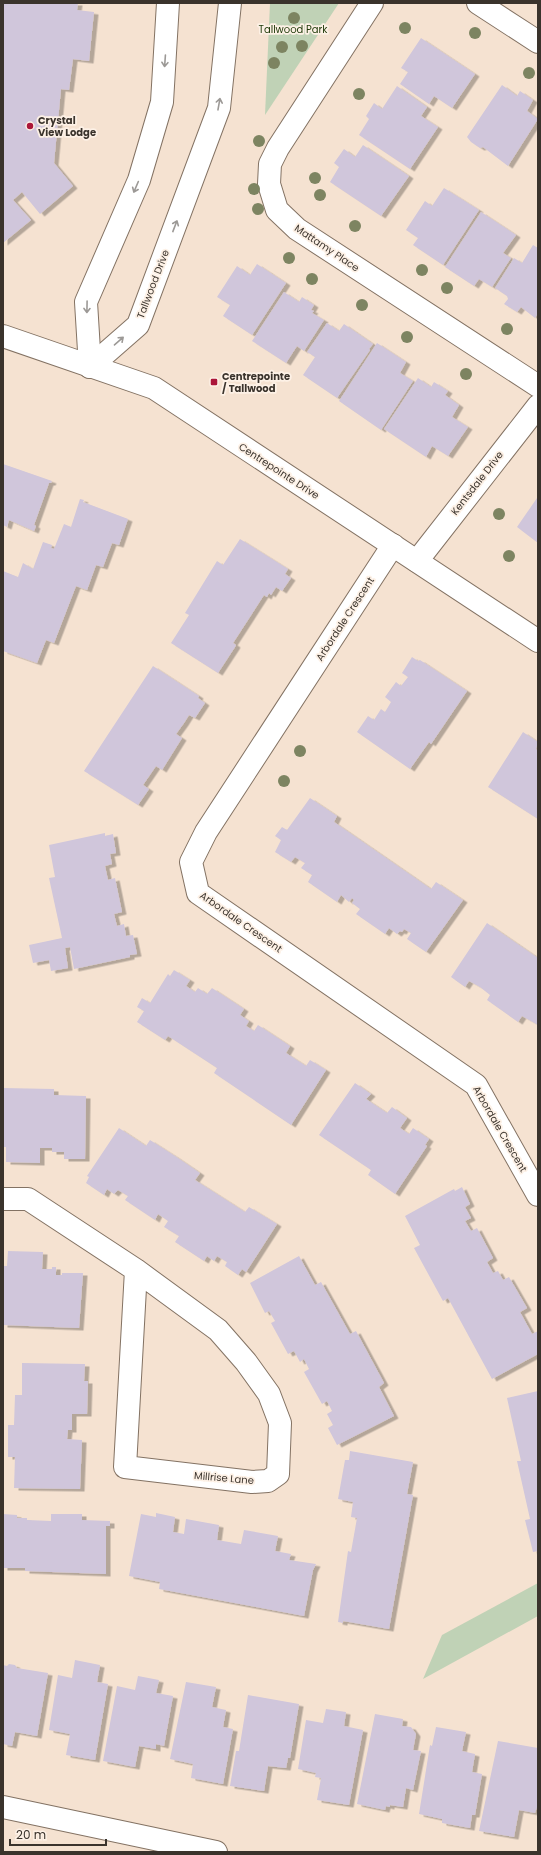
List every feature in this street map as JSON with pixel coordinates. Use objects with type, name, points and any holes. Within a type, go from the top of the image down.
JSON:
[{"type":"street","points":[[90,367],[86,302],[139,180],[162,102],[168,3]]},
{"type":"street","name":"Tallwood Drive","points":[[90,367],[138,325],[219,108],[230,3]]},
{"type":"street","name":"Mattamy Place","points":[[372,3],[278,148],[270,164],[269,184],[277,210],[297,229],[538,386]]},
{"type":"street","points":[[478,3],[538,42]]},
{"type":"street","name":"Centrepointe Drive","points":[[3,336],[154,388],[538,641]]},
{"type":"street","name":"Kentsdale Drive","points":[[417,561],[538,406]]},
{"type":"street","name":"Arbordale Crescent","points":[[392,545],[206,832],[191,862],[194,878],[198,892],[476,1085],[538,1195]]},
{"type":"street","name":"Millrise Lane","points":[[3,1199],[28,1199],[136,1270],[218,1330],[246,1362],[269,1394],[280,1423],[278,1474],[268,1481],[252,1482],[125,1467],[136,1270]]},
{"type":"street","points":[[3,1807],[216,1852]]},
{"type":"green space","name":"Tallwood Park","points":[[270,3],[339,3],[265,115]]},
{"type":"green space","points":[[538,1583],[538,1616],[423,1679],[442,1635]]},
{"type":"building","name":"Crystal View Lodge","points":[[3,3],[78,3],[77,10],[94,12],[89,61],[73,59],[69,90],[61,89],[54,163],[73,186],[40,214],[22,192],[13,200],[31,220],[3,243]]},
{"type":"building","points":[[421,38],[475,74],[452,108],[434,96],[429,104],[400,84],[408,72],[401,68]]},
{"type":"building","points":[[502,85],[517,96],[520,91],[533,100],[527,111],[538,119],[508,166],[483,147],[480,148],[471,142],[467,137]]},
{"type":"building","points":[[397,86],[427,107],[421,116],[438,127],[410,169],[359,135],[369,119],[366,116],[374,103],[382,109]]},
{"type":"building","points":[[363,145],[409,176],[381,216],[330,182],[339,167],[334,163],[344,149],[355,157]]},
{"type":"building","points":[[444,188],[479,210],[443,265],[413,245],[418,238],[406,230],[425,201],[432,206]]},
{"type":"building","points":[[481,212],[516,235],[503,253],[511,258],[492,287],[479,279],[474,286],[445,267]]},
{"type":"building","points":[[533,245],[538,248],[538,313],[535,318],[521,307],[517,312],[504,304],[508,299],[507,296],[495,288],[514,258],[522,263]]},
{"type":"building","points":[[257,264],[286,283],[252,335],[223,316],[230,305],[217,297],[237,266],[250,275]]},
{"type":"building","points":[[284,292],[299,302],[302,297],[314,305],[311,310],[314,311],[312,313],[324,320],[304,351],[297,346],[286,363],[252,341]]},
{"type":"building","points":[[327,323],[339,331],[344,324],[373,344],[337,398],[303,375],[315,357],[307,352]]},
{"type":"building","points":[[377,343],[406,362],[400,373],[413,381],[381,430],[339,401]]},
{"type":"building","points":[[418,378],[431,387],[434,382],[448,391],[445,395],[459,405],[452,417],[468,427],[448,456],[432,446],[426,457],[384,429]]},
{"type":"building","points":[[3,464],[52,481],[49,483],[34,525],[36,526],[34,531],[9,520],[7,527],[3,525]]},
{"type":"building","points":[[537,498],[538,499],[538,543],[517,527]]},
{"type":"building","points":[[80,499],[84,500],[83,502],[128,519],[119,545],[112,543],[103,567],[96,565],[87,590],[76,586],[54,643],[46,640],[37,663],[3,651],[3,571],[18,577],[23,563],[33,569],[43,542],[52,545],[51,548],[54,549],[64,524],[71,527]]},
{"type":"building","points":[[240,539],[288,569],[285,574],[291,578],[282,591],[276,587],[271,595],[269,593],[267,597],[264,595],[233,643],[236,645],[235,647],[218,673],[171,643],[189,615],[185,613],[217,561],[223,565]]},
{"type":"building","points":[[412,657],[418,661],[420,660],[467,691],[431,744],[429,742],[410,769],[357,732],[368,716],[374,720],[381,709],[385,712],[391,702],[385,697],[396,682],[401,686],[408,677],[402,673]]},
{"type":"building","points":[[153,666],[199,696],[198,698],[205,703],[195,718],[189,715],[176,734],[182,738],[162,770],[156,766],[143,785],[149,789],[138,805],[84,771]]},
{"type":"building","points":[[523,732],[538,742],[536,749],[538,751],[538,819],[488,787]]},
{"type":"building","points":[[310,798],[337,816],[334,822],[431,889],[436,882],[463,900],[426,952],[407,939],[411,933],[404,929],[402,932],[400,931],[397,934],[389,928],[385,934],[356,914],[360,909],[352,903],[354,900],[352,898],[349,902],[341,895],[337,902],[308,882],[312,875],[301,868],[305,863],[295,857],[291,862],[275,852],[281,840],[275,836],[282,827],[287,830]]},
{"type":"building","points":[[105,833],[105,836],[113,834],[116,853],[110,854],[112,864],[105,866],[108,880],[115,878],[122,912],[114,914],[117,926],[124,924],[126,936],[133,935],[137,954],[130,955],[130,957],[74,969],[70,947],[65,948],[68,968],[51,971],[49,960],[33,963],[29,945],[62,938],[49,878],[55,877],[49,845]]},
{"type":"building","points":[[487,923],[538,958],[538,1025],[522,1016],[518,1022],[487,1000],[490,995],[480,987],[469,981],[465,987],[451,977]]},
{"type":"building","points":[[174,970],[190,980],[186,986],[195,992],[198,988],[207,994],[212,988],[244,1009],[240,1015],[249,1021],[246,1026],[254,1031],[258,1025],[290,1046],[286,1053],[306,1066],[310,1060],[326,1070],[291,1125],[214,1073],[217,1068],[168,1036],[165,1040],[137,1022],[144,1011],[137,1007],[142,998],[150,1003],[168,974],[170,976]]},
{"type":"building","points":[[355,1083],[371,1094],[366,1099],[387,1113],[392,1107],[407,1118],[400,1128],[409,1134],[413,1128],[429,1139],[425,1145],[427,1146],[395,1194],[368,1175],[371,1170],[319,1135]]},
{"type":"building","points":[[3,1088],[54,1089],[54,1095],[86,1096],[85,1159],[64,1159],[64,1152],[52,1152],[52,1148],[40,1148],[40,1163],[6,1162],[6,1147],[3,1147]]},
{"type":"building","points":[[119,1128],[146,1146],[150,1140],[175,1156],[200,1173],[195,1180],[245,1212],[249,1207],[277,1224],[246,1272],[242,1269],[238,1275],[225,1266],[227,1262],[217,1256],[214,1261],[207,1256],[204,1261],[175,1242],[179,1236],[164,1227],[168,1221],[158,1214],[155,1220],[125,1200],[128,1196],[118,1190],[114,1194],[107,1189],[104,1195],[86,1183],[89,1177],[87,1176]]},
{"type":"building","points":[[462,1187],[470,1204],[465,1207],[471,1218],[465,1221],[471,1231],[477,1228],[493,1258],[487,1262],[493,1273],[498,1271],[503,1280],[509,1277],[527,1308],[520,1312],[532,1334],[538,1331],[538,1354],[492,1379],[448,1298],[443,1301],[414,1248],[420,1245],[405,1216],[454,1189],[455,1191]]},
{"type":"building","points":[[8,1251],[43,1252],[42,1269],[52,1269],[52,1267],[56,1267],[56,1275],[62,1275],[62,1273],[83,1273],[79,1328],[3,1325],[3,1266],[7,1266]]},
{"type":"building","points":[[299,1256],[315,1285],[321,1282],[350,1334],[356,1331],[384,1383],[379,1387],[394,1416],[337,1445],[328,1428],[333,1425],[327,1414],[332,1411],[327,1401],[322,1404],[304,1372],[309,1369],[304,1359],[300,1362],[294,1351],[288,1354],[271,1323],[275,1321],[269,1311],[265,1313],[250,1283]]},
{"type":"building","points":[[22,1363],[85,1364],[84,1381],[88,1381],[87,1414],[72,1414],[72,1430],[68,1430],[67,1439],[82,1440],[80,1489],[14,1488],[15,1457],[8,1457],[8,1425],[14,1425],[15,1395],[22,1395]]},
{"type":"building","points":[[538,1391],[538,1551],[533,1552],[525,1520],[530,1519],[517,1461],[521,1461],[507,1398]]},
{"type":"building","points":[[350,1451],[413,1462],[407,1494],[413,1495],[389,1629],[343,1621],[343,1623],[338,1622],[348,1551],[351,1552],[357,1518],[351,1517],[353,1502],[338,1499],[345,1460],[349,1460]]},
{"type":"building","points":[[156,1513],[175,1517],[173,1532],[184,1534],[186,1519],[219,1525],[217,1540],[241,1544],[244,1530],[278,1536],[275,1551],[291,1554],[289,1560],[316,1564],[313,1570],[304,1616],[159,1589],[160,1582],[129,1576],[141,1514],[156,1517]]},
{"type":"building","points":[[3,1514],[17,1515],[17,1518],[27,1518],[27,1520],[51,1521],[51,1514],[82,1514],[82,1520],[110,1521],[110,1526],[106,1526],[106,1574],[25,1571],[25,1568],[3,1568]]},
{"type":"building","points":[[75,1660],[100,1665],[97,1682],[108,1684],[95,1760],[66,1755],[70,1734],[49,1730],[58,1675],[72,1678]]},
{"type":"building","points":[[9,1664],[15,1665],[17,1668],[48,1673],[37,1736],[15,1732],[12,1746],[3,1744],[3,1665],[7,1666]]},
{"type":"building","points":[[138,1676],[159,1680],[156,1693],[173,1696],[164,1746],[156,1744],[156,1749],[139,1746],[135,1767],[103,1761],[117,1686],[135,1690]]},
{"type":"building","points":[[186,1682],[216,1687],[212,1707],[226,1710],[223,1727],[233,1729],[223,1784],[191,1778],[193,1764],[170,1759]]},
{"type":"building","points":[[248,1695],[299,1704],[290,1758],[288,1758],[286,1768],[268,1766],[264,1791],[230,1786],[236,1751],[239,1751]]},
{"type":"building","points":[[326,1709],[346,1712],[344,1726],[363,1730],[349,1805],[317,1800],[321,1778],[315,1777],[316,1773],[298,1769],[306,1720],[323,1723]]},
{"type":"building","points":[[375,1714],[403,1719],[402,1726],[411,1727],[416,1734],[413,1750],[421,1751],[413,1790],[406,1788],[403,1807],[390,1805],[390,1807],[386,1806],[385,1810],[357,1804]]},
{"type":"building","points":[[436,1727],[466,1732],[462,1751],[475,1754],[472,1772],[482,1774],[475,1815],[472,1815],[470,1828],[442,1823],[442,1819],[419,1814],[430,1745],[432,1746]]},
{"type":"building","points":[[498,1741],[538,1748],[538,1804],[535,1813],[519,1810],[514,1837],[479,1831]]},
{"type":"place","name":"Crystal View Lodge","points":[[30,126]]},
{"type":"place","name":"Centrepointe / Tallwood","points":[[214,382]]}]
